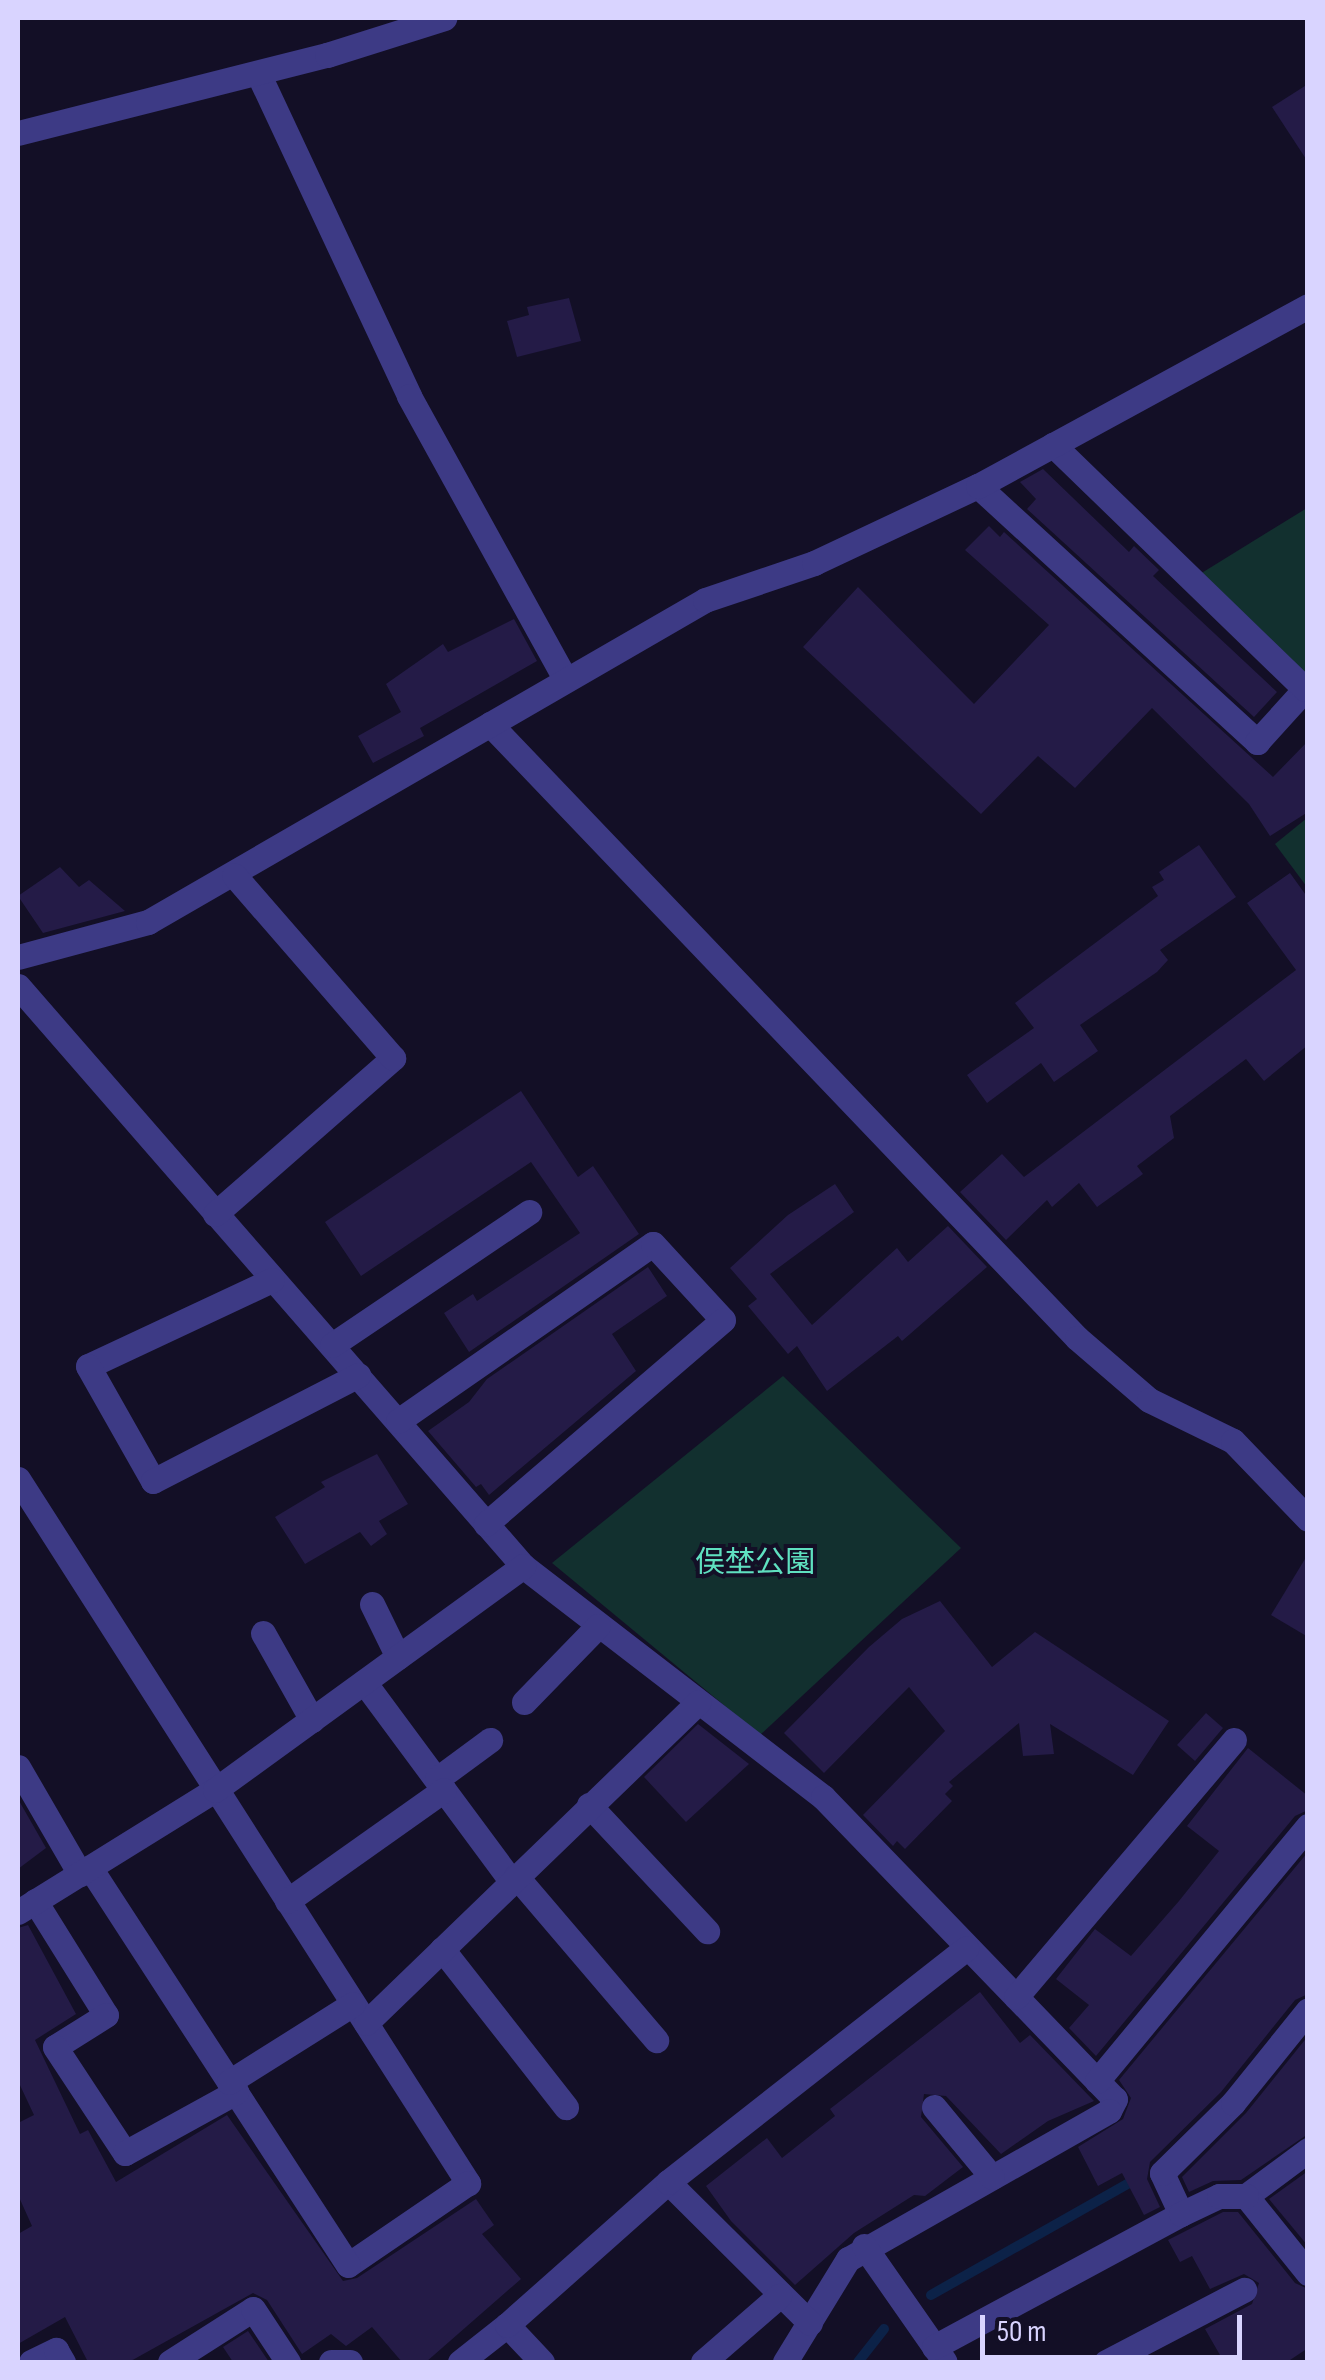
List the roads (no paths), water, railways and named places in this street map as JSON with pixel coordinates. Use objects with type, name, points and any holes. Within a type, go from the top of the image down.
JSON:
[{"type":"street","points":[[18,132],[258,73],[444,18]]},
{"type":"street","points":[[258,73],[410,396],[564,676]]},
{"type":"street","points":[[18,958],[148,922],[490,724],[564,676],[705,600],[814,563],[978,486],[1308,306]]},
{"type":"street","points":[[978,486],[1257,742],[1305,690],[1053,445]]},
{"type":"street","points":[[490,724],[1077,1338],[1148,1400],[1233,1440],[1308,1519]]},
{"type":"street","points":[[215,1214],[393,1058],[234,875]]},
{"type":"street","points":[[18,986],[523,1566],[823,1797],[1114,2099],[1109,2111],[848,2258],[784,2362]]},
{"type":"street","points":[[332,1345],[529,1212]]},
{"type":"street","points":[[398,1421],[653,1244],[723,1320],[486,1524]]},
{"type":"street","points":[[272,1280],[88,1366],[154,1481],[358,1375]]},
{"type":"street","points":[[18,1479],[468,2182],[348,2265],[18,1767]]},
{"type":"street","points":[[523,1566],[214,1790],[26,1906],[106,2014],[55,2046],[125,2152],[359,2013],[442,1949],[698,1702]]},
{"type":"street","points":[[372,1604],[398,1657]]},
{"type":"street","points":[[524,1702],[598,1626]]},
{"type":"street","points":[[262,1634],[312,1720]]},
{"type":"street","points":[[364,1682],[513,1878],[656,2040]]},
{"type":"street","points":[[287,1901],[440,1784],[490,1740]]},
{"type":"street","points":[[1016,1998],[1234,1740]]},
{"type":"street","points":[[589,1805],[707,1931]]},
{"type":"street","points":[[1097,2081],[1308,1826]]},
{"type":"street","points":[[460,2362],[668,2182],[966,1948]]},
{"type":"street","points":[[442,1949],[566,2107]]},
{"type":"street","points":[[1181,2214],[1162,2172],[1232,2103],[1308,2010]]},
{"type":"street","points":[[934,2107],[992,2176]]},
{"type":"street","points":[[864,2246],[939,2355],[1181,2214],[1219,2196],[1246,2196],[1308,2150]]},
{"type":"street","points":[[668,2182],[810,2323]]},
{"type":"street","points":[[1246,2196],[1308,2273]]},
{"type":"street","points":[[1106,2362],[1244,2290]]},
{"type":"street","points":[[703,2362],[779,2296]]},
{"type":"street","points":[[170,2362],[253,2309],[288,2362]]},
{"type":"street","points":[[507,2325],[542,2362]]},
{"type":"street","points":[[30,2362],[56,2350],[62,2362]]},
{"type":"street","points":[[331,2362],[350,2362]]},
{"type":"waterway","points":[[931,2295],[1136,2179]]},
{"type":"waterway","points":[[858,2362],[884,2329]]},
{"type":"park label","name":"俣埜公園","points":[[755,1563]]}]
